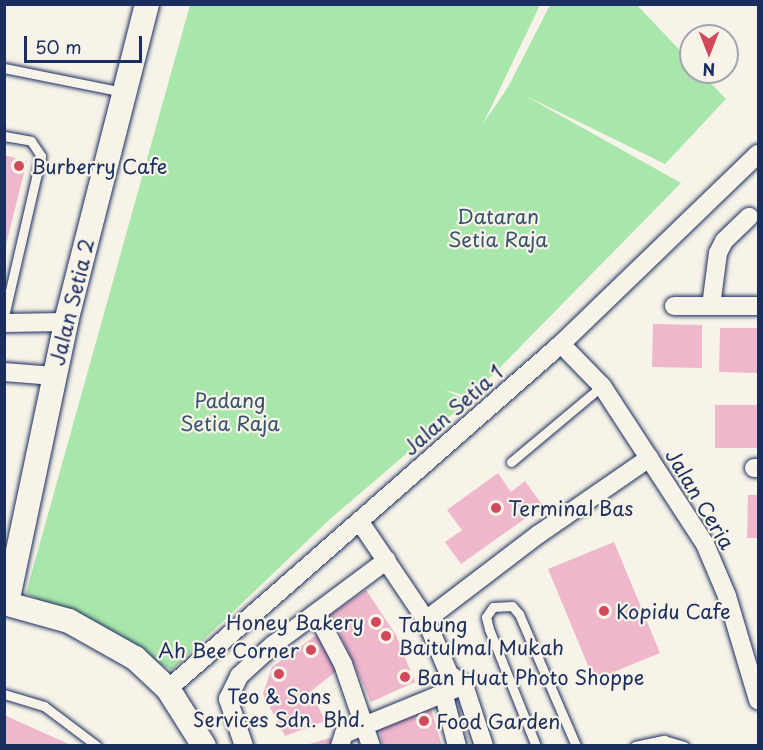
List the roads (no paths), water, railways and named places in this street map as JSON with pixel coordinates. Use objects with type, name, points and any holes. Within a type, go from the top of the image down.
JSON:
[{"type":"street","name":"Jalan Setia 2","points":[[6,603],[66,322],[147,4]]},
{"type":"street","name":"Jalan Setia 1","points":[[168,689],[561,344],[759,154]]},
{"type":"street","points":[[711,306],[718,253],[724,241],[750,217]]},
{"type":"street","points":[[674,306],[759,306]]},
{"type":"street","points":[[4,323],[66,322]]},
{"type":"street","name":"Jalan Ceria","points":[[561,344],[602,386],[705,544],[726,596],[759,700]]},
{"type":"street","points":[[4,372],[54,376]]},
{"type":"street","points":[[426,620],[539,534],[649,458]]},
{"type":"street","points":[[360,522],[426,620],[449,674],[464,685],[484,746]]},
{"type":"street","points":[[244,746],[230,710],[231,687],[273,645],[387,560]]},
{"type":"street","points":[[6,603],[69,621],[135,658],[168,689],[204,746]]},
{"type":"street","points":[[316,612],[343,664],[366,724],[371,746]]},
{"type":"street","points":[[449,674],[443,692],[457,746]]},
{"type":"street","points":[[340,746],[344,734],[464,685]]},
{"type":"lane","points":[[4,68],[125,92]]},
{"type":"lane","points":[[4,136],[31,141],[41,156],[4,316]]},
{"type":"lane","points":[[511,462],[602,386]]},
{"type":"lane","points":[[536,746],[489,629],[486,617],[493,607],[512,606],[519,614],[576,746]]},
{"type":"lane","points":[[4,694],[44,706],[97,746]]},
{"type":"lane","points":[[635,746],[664,740],[684,746]]},
{"type":"place","name":"Burberry Cafe","points":[[19,166]]},
{"type":"place","name":"Terminal Bas","points":[[496,508]]},
{"type":"place","name":"Kopidu Cafe","points":[[604,611]]},
{"type":"place","name":"Honey Bakery","points":[[376,622]]},
{"type":"place","name":"Tabung Baitulmal Mukah","points":[[386,636]]},
{"type":"place","name":"Ah Bee Corner","points":[[311,650]]},
{"type":"place","name":"Teo & Sons Services Sdn. Bhd.","points":[[279,674]]},
{"type":"place","name":"Ban Huat Photo Shoppe","points":[[405,677]]},
{"type":"place","name":"Food Garden","points":[[424,721]]},
{"type":"park label","name":"Dataran Setia Raja","points":[[498,228]]},
{"type":"park label","name":"Padang Setia Raja","points":[[230,412]]}]
